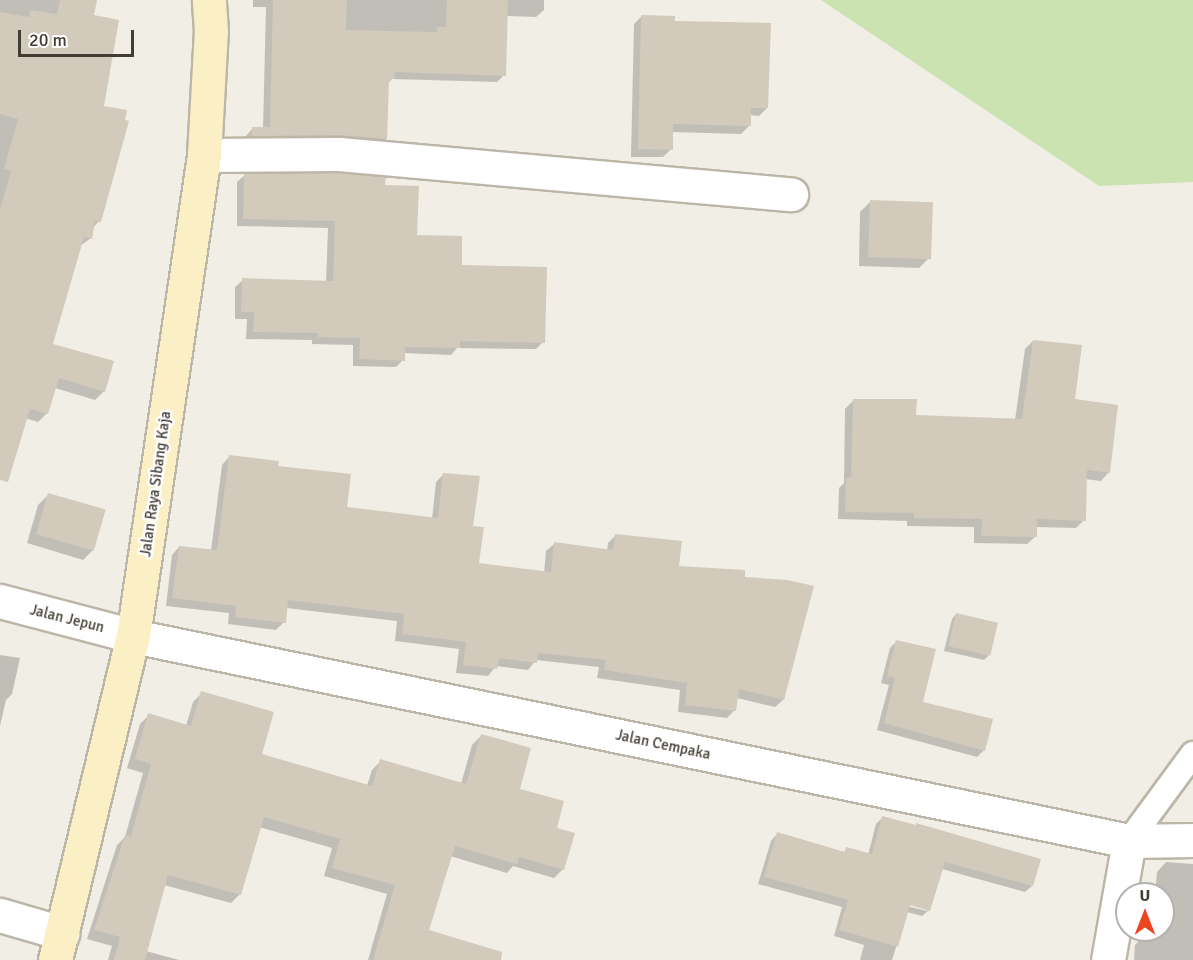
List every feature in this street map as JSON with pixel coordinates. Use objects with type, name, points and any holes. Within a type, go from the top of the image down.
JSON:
[{"type":"main road","name":"Jalan Raya Sibang Kaja","points":[[59,946],[134,636],[204,154],[211,31],[209,0]]},
{"type":"street","points":[[204,154],[339,154],[792,194]]},
{"type":"street","name":"Jalan Jepun","points":[[0,601],[134,636]]},
{"type":"street","name":"Jalan Cempaka","points":[[134,636],[1129,841],[1193,840]]},
{"type":"street","points":[[1108,960],[1129,841]]},
{"type":"street","points":[[0,915],[59,946]]},
{"type":"lane","points":[[1129,841],[1193,754]]},
{"type":"green space","points":[[821,0],[1193,0],[1193,182],[1099,186]]},
{"type":"building","points":[[60,0],[97,0],[94,15],[119,20],[104,106],[127,110],[125,120],[129,121],[101,222],[95,221],[92,239],[84,237],[53,344],[114,361],[105,392],[59,378],[48,414],[30,409],[8,482],[0,480],[0,209],[11,171],[4,169],[18,119],[0,114],[0,12],[29,17],[30,10],[57,14]]},
{"type":"building","points":[[273,0],[347,0],[346,30],[437,32],[437,27],[446,27],[447,0],[508,0],[506,76],[395,72],[394,79],[389,79],[387,139],[339,135],[252,136],[252,127],[270,127]]},
{"type":"building","points":[[641,15],[675,16],[675,21],[771,23],[768,108],[751,108],[751,126],[673,124],[673,150],[638,149]]},
{"type":"building","points":[[244,173],[338,173],[386,177],[385,185],[419,186],[417,235],[462,236],[462,265],[547,267],[545,343],[460,341],[460,348],[405,347],[405,361],[359,359],[360,338],[318,337],[318,333],[253,332],[254,312],[241,312],[242,278],[333,281],[335,221],[243,219]]},
{"type":"building","points":[[870,200],[933,202],[931,259],[868,257]]},
{"type":"building","points":[[1033,340],[1082,345],[1075,399],[1118,405],[1110,473],[1087,470],[1086,521],[1037,519],[1037,537],[981,536],[982,519],[914,518],[914,513],[845,512],[846,478],[851,478],[853,399],[917,399],[916,415],[1022,419]]},
{"type":"building","points":[[229,455],[279,461],[278,466],[351,474],[347,507],[438,518],[443,473],[480,476],[473,526],[484,527],[479,563],[551,572],[554,542],[613,550],[615,534],[682,541],[679,566],[745,570],[745,577],[787,580],[814,586],[784,700],[739,689],[736,711],[685,705],[687,683],[604,670],[606,660],[538,653],[537,663],[499,658],[497,669],[463,665],[466,642],[402,634],[404,614],[288,600],[286,623],[235,617],[236,606],[172,598],[179,546],[217,550]]},
{"type":"building","points":[[48,493],[106,510],[94,551],[36,534]]},
{"type":"building","points":[[956,613],[998,623],[990,656],[948,646]]},
{"type":"building","points":[[896,640],[936,649],[923,702],[993,719],[985,751],[884,723],[895,678],[887,676]]},
{"type":"building","points":[[201,691],[274,712],[262,754],[372,786],[380,759],[466,784],[481,734],[531,748],[520,789],[564,801],[557,828],[575,833],[564,870],[519,857],[517,864],[455,846],[429,930],[502,952],[501,960],[373,960],[395,885],[332,868],[340,839],[264,817],[241,895],[168,875],[145,960],[114,960],[120,937],[94,930],[125,835],[131,836],[151,764],[135,759],[148,713],[191,726]]},
{"type":"building","points":[[882,816],[916,825],[916,823],[1041,859],[1033,886],[945,862],[930,911],[910,905],[898,947],[839,930],[848,900],[764,877],[777,832],[845,852],[846,847],[872,854]]}]
